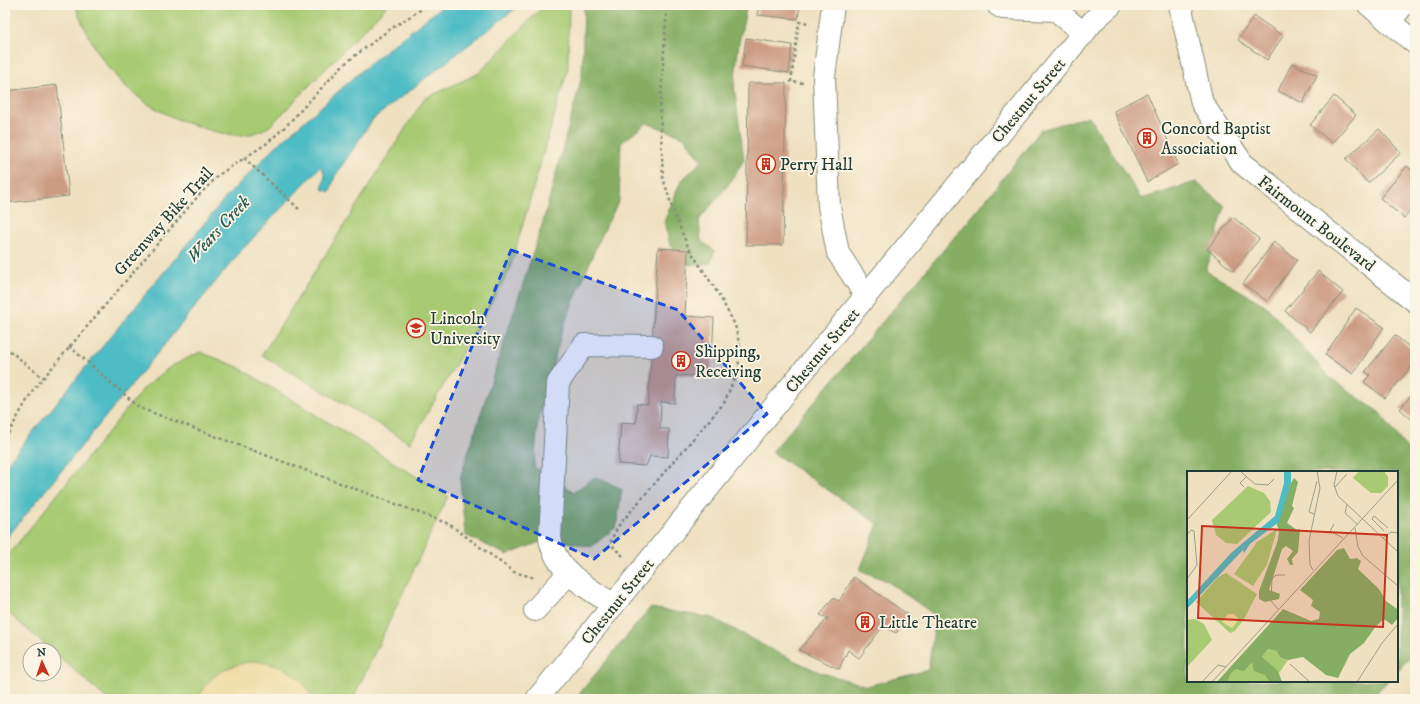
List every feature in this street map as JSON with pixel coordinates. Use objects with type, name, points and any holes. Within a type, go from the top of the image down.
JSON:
[{"type":"street","points":[[833,5],[824,77],[829,206],[838,253],[866,296]]},
{"type":"street","points":[[998,5],[1003,8],[1056,10],[1084,34]]},
{"type":"street","name":"Chestnut Street","points":[[537,699],[866,296],[1095,19],[1111,5]]},
{"type":"street","name":"Fairmount Boulevard","points":[[1180,5],[1202,103],[1242,163],[1415,301]]},
{"type":"street","points":[[1369,5],[1415,43]]},
{"type":"street","points":[[1389,22],[1403,5]]},
{"type":"street","points":[[613,605],[563,579],[551,548],[550,538],[558,383],[584,345],[652,346]]},
{"type":"street","points":[[535,610],[563,579]]},
{"type":"path","name":"Greenway Bike Trail","points":[[5,439],[32,390],[199,195],[220,174],[266,144],[286,126],[343,65],[380,36],[428,5]]},
{"type":"path","points":[[623,556],[614,548],[611,540],[619,525],[724,403],[738,371],[740,348],[735,325],[719,295],[688,247],[674,213],[663,178],[660,110],[667,5]]},
{"type":"path","points":[[244,158],[301,211]]},
{"type":"path","points":[[5,305],[6,310]]},
{"type":"path","points":[[69,346],[125,397],[140,408],[449,524],[514,572],[563,579]]},
{"type":"path","points":[[5,347],[43,378]]},
{"type":"highlighted area","points":[[511,250],[678,310],[767,414],[594,559],[418,480]]},
{"type":"green space","points":[[75,5],[388,5],[270,126],[246,135],[231,135],[182,121],[160,111],[141,99],[124,85],[96,50]]},
{"type":"green space","points":[[544,5],[569,5],[568,68],[509,272],[410,443],[262,355],[424,99],[479,73]]},
{"type":"green space","points":[[584,5],[747,5],[739,42],[734,86],[744,160],[728,185],[699,220],[701,241],[715,251],[710,263],[687,265],[670,244],[664,222],[681,181],[702,161],[684,137],[647,123],[621,143],[619,200],[596,247],[562,330],[538,420],[534,467],[574,492],[595,477],[622,489],[616,527],[591,547],[550,538],[507,555],[465,535],[460,478],[543,222],[582,76]]},
{"type":"green space","points":[[1089,116],[1141,199],[1196,182],[1225,206],[1206,271],[1265,305],[1329,377],[1380,413],[1415,460],[1415,653],[1398,670],[1398,471],[1187,471],[1187,682],[1387,682],[1370,699],[575,699],[650,608],[713,618],[772,650],[819,672],[867,686],[928,670],[936,616],[887,581],[860,570],[878,524],[772,452],[980,207],[1041,130]]},
{"type":"green space","points":[[200,352],[238,367],[448,496],[353,699],[107,699],[62,659],[62,642],[42,642],[5,610],[5,559],[143,389],[170,367]]},
{"type":"sand","points":[[254,661],[274,665],[290,671],[302,682],[313,699],[198,699],[208,683],[220,672],[236,665]]},
{"type":"water","name":"Wears Creek","points":[[444,5],[520,5],[373,119],[335,176],[330,192],[322,189],[325,175],[321,166],[240,252],[5,540],[5,466],[111,336],[227,196],[273,149],[375,59]]},
{"type":"building","points":[[759,5],[800,5],[798,19],[757,15]]},
{"type":"building","points":[[1254,16],[1283,36],[1267,60],[1238,40]]},
{"type":"building","points":[[746,38],[792,45],[789,73],[742,66]]},
{"type":"building","points":[[1292,63],[1317,75],[1303,103],[1278,91]]},
{"type":"building","name":"Perry Hall","points":[[748,83],[786,83],[783,245],[746,245]]},
{"type":"building","points":[[57,85],[69,196],[5,203],[5,91]]},
{"type":"building","name":"Concord Baptist Association","points":[[1147,93],[1178,164],[1147,182],[1114,111]]},
{"type":"building","points":[[1334,96],[1356,115],[1332,143],[1310,125]]},
{"type":"building","points":[[1379,129],[1401,153],[1368,183],[1346,159]]},
{"type":"building","points":[[1407,166],[1415,173],[1415,205],[1404,218],[1380,198]]},
{"type":"building","points":[[1233,217],[1259,239],[1233,271],[1207,249]]},
{"type":"building","points":[[1274,242],[1297,260],[1267,301],[1243,284]]},
{"type":"building","name":"Shipping, Receiving","points":[[658,248],[688,250],[685,316],[714,318],[711,377],[676,375],[675,403],[661,402],[660,429],[669,429],[668,457],[650,456],[646,466],[618,464],[621,422],[636,423],[637,404],[648,405]]},
{"type":"building","points":[[1318,271],[1343,292],[1310,332],[1285,311]]},
{"type":"building","points":[[1356,308],[1384,327],[1353,374],[1325,355]]},
{"type":"building","points":[[1395,335],[1415,352],[1415,362],[1385,398],[1364,382],[1370,375],[1365,372]]},
{"type":"building","points":[[1415,391],[1415,422],[1400,409]]},
{"type":"building","name":"Little Theatre","points":[[854,577],[910,616],[896,633],[883,626],[859,658],[848,650],[839,669],[799,650],[828,618],[820,615],[833,598],[839,601]]},
{"type":"building","points":[[1415,690],[1415,699],[1407,699]]},
{"type":"place","name":"Concord Baptist Association","points":[[1147,138]]},
{"type":"place","name":"Perry Hall","points":[[766,164]]},
{"type":"place","name":"Lincoln University","points":[[416,328]]},
{"type":"place","name":"Shipping, Receiving","points":[[681,361]]},
{"type":"place","name":"Little Theatre","points":[[865,622]]}]
